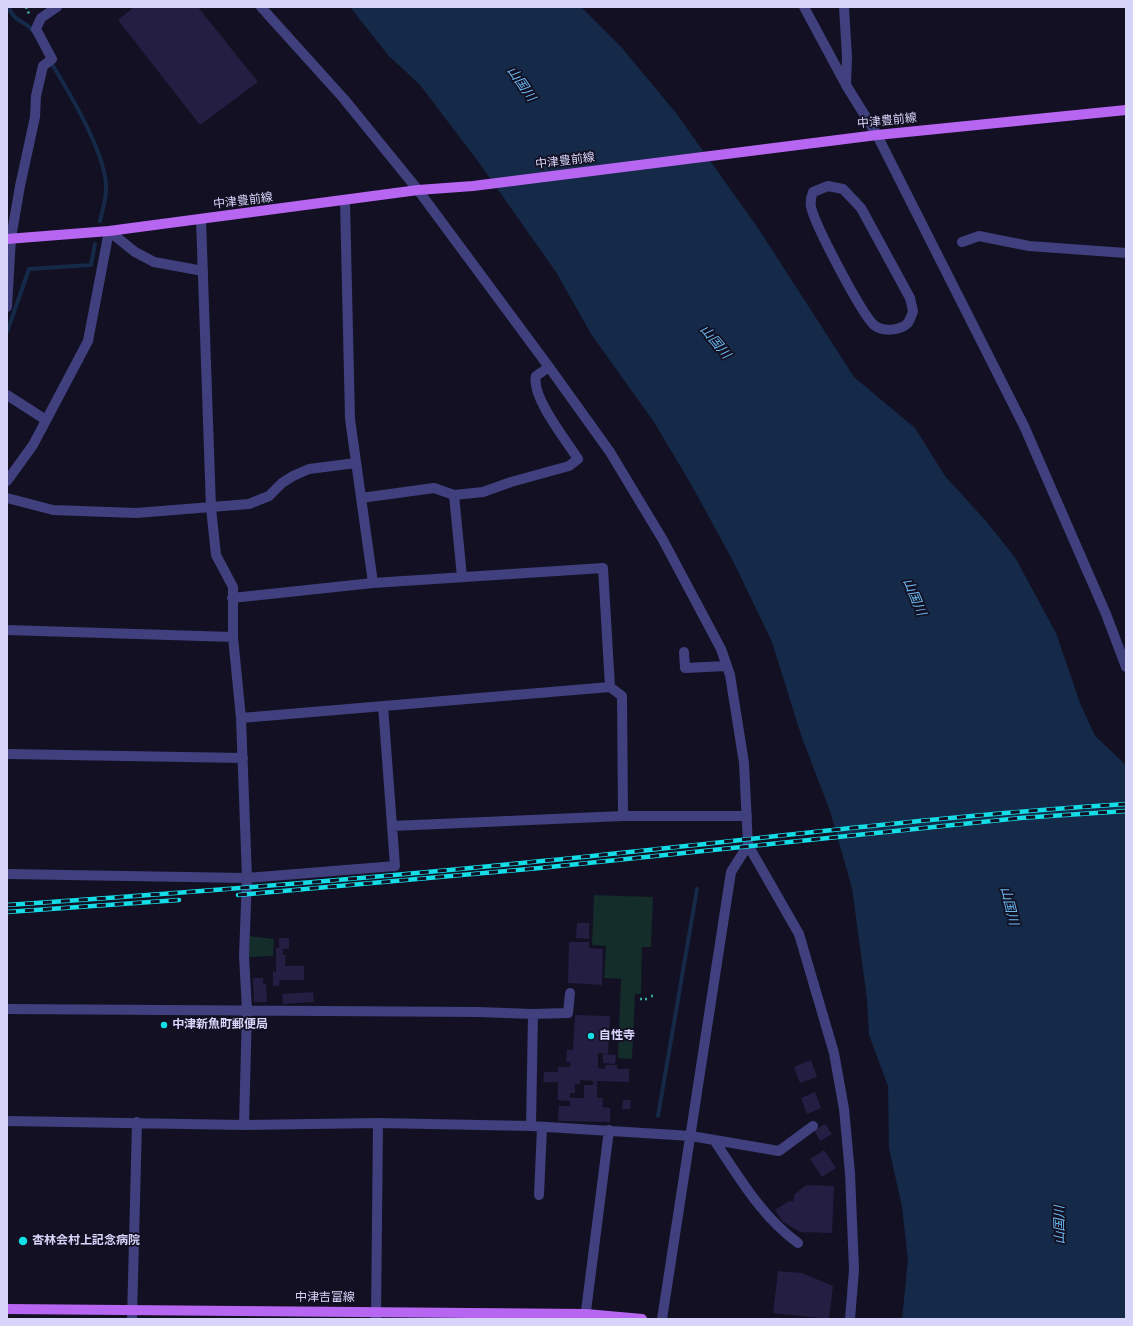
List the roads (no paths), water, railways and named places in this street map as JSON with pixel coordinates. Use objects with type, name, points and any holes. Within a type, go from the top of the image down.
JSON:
[{"type":"main road","name":"中津豊前線","points":[[9,239],[109,231],[345,201],[418,190],[473,186],[877,135],[1126,110]]},
{"type":"main road","name":"中津吉富線","points":[[7,1309],[132,1314],[585,1317],[642,1319]]},
{"type":"street","points":[[7,307],[9,239],[35,117],[36,96],[43,66],[52,59],[36,29],[41,18],[57,7]]},
{"type":"street","points":[[261,7],[344,99],[418,190],[610,452],[655,527],[721,649],[730,675],[744,763],[748,845],[799,934],[834,1053],[844,1109],[850,1173],[854,1270],[850,1319]]},
{"type":"street","points":[[804,7],[846,85],[877,135],[1040,458],[1106,614],[1126,667]]},
{"type":"street","points":[[844,7],[847,57],[846,85]]},
{"type":"street","points":[[828,186],[836,186],[850,194],[861,208],[910,298],[913,312],[905,325],[890,330],[879,329],[873,324],[858,301],[818,226],[811,207],[811,198],[816,190],[828,186]]},
{"type":"street","points":[[345,201],[350,419],[373,583]]},
{"type":"street","points":[[201,219],[211,508],[216,555],[233,587],[233,637],[241,718],[243,758],[247,878],[244,956],[247,1010],[244,1125]]},
{"type":"street","points":[[7,481],[33,445],[88,341],[109,231],[135,252],[154,262],[203,272]]},
{"type":"street","points":[[962,242],[979,236],[1029,246],[1126,253]]},
{"type":"street","points":[[361,498],[434,488],[454,495],[483,492],[511,482],[569,466],[578,459],[539,398],[534,384],[536,376],[549,367]]},
{"type":"street","points":[[7,395],[46,420]]},
{"type":"street","points":[[7,498],[60,510],[136,513],[211,508],[258,502],[269,496],[282,483],[309,469],[356,463]]},
{"type":"street","points":[[454,495],[462,577]]},
{"type":"street","points":[[232,598],[373,583],[603,568],[610,687]]},
{"type":"street","points":[[7,630],[233,637]]},
{"type":"street","points":[[684,652],[685,668],[727,666]]},
{"type":"street","points":[[241,718],[610,687],[622,696],[623,816]]},
{"type":"street","points":[[7,874],[247,878],[395,866],[383,706]]},
{"type":"street","points":[[7,754],[243,758]]},
{"type":"street","points":[[392,826],[623,816],[747,816]]},
{"type":"street","points":[[662,1319],[731,872],[748,845]]},
{"type":"street","points":[[7,1009],[478,1012],[532,1014],[568,1013],[570,993]]},
{"type":"street","points":[[531,1126],[532,1014]]},
{"type":"street","points":[[7,1120],[244,1125],[378,1123],[542,1126],[691,1136],[779,1151],[813,1126]]},
{"type":"street","points":[[132,1314],[137,1122]]},
{"type":"street","points":[[376,1315],[378,1123]]},
{"type":"street","points":[[539,1195],[542,1126]]},
{"type":"street","points":[[585,1317],[609,1130]]},
{"type":"street","points":[[714,1140],[751,1197],[780,1230],[798,1243]]},
{"type":"water","name":"山国川","points":[[350,7],[581,7],[622,48],[676,113],[758,228],[854,377],[915,428],[945,476],[986,521],[1016,559],[1056,633],[1080,703],[1095,736],[1126,765],[1126,1319],[902,1319],[908,1260],[902,1207],[889,1148],[888,1086],[869,1035],[867,999],[852,888],[830,811],[801,735],[772,642],[734,563],[692,486],[654,422],[591,334],[556,272],[477,160],[420,85],[388,55]]},
{"type":"waterway","points":[[8,7],[14,17],[27,25],[34,32]]},
{"type":"waterway","points":[[50,61],[86,124],[101,160],[105,176],[106,190],[105,202],[100,221]]},
{"type":"waterway","points":[[7,332],[29,269],[91,265],[95,244]]},
{"type":"waterway","points":[[658,1116],[697,889]]},
{"type":"railway","points":[[7,905],[208,891],[475,868],[907,822],[1126,804]]},
{"type":"railway","points":[[238,895],[540,868],[1020,818],[1126,811]]},
{"type":"railway","points":[[7,912],[179,900]]},
{"type":"place","name":"中津新魚町郵便局","points":[[164,1025]]},
{"type":"place","name":"自性寺","points":[[591,1036]]},
{"type":"place","name":"杏林会村上記念病院","points":[[23,1241]]}]
